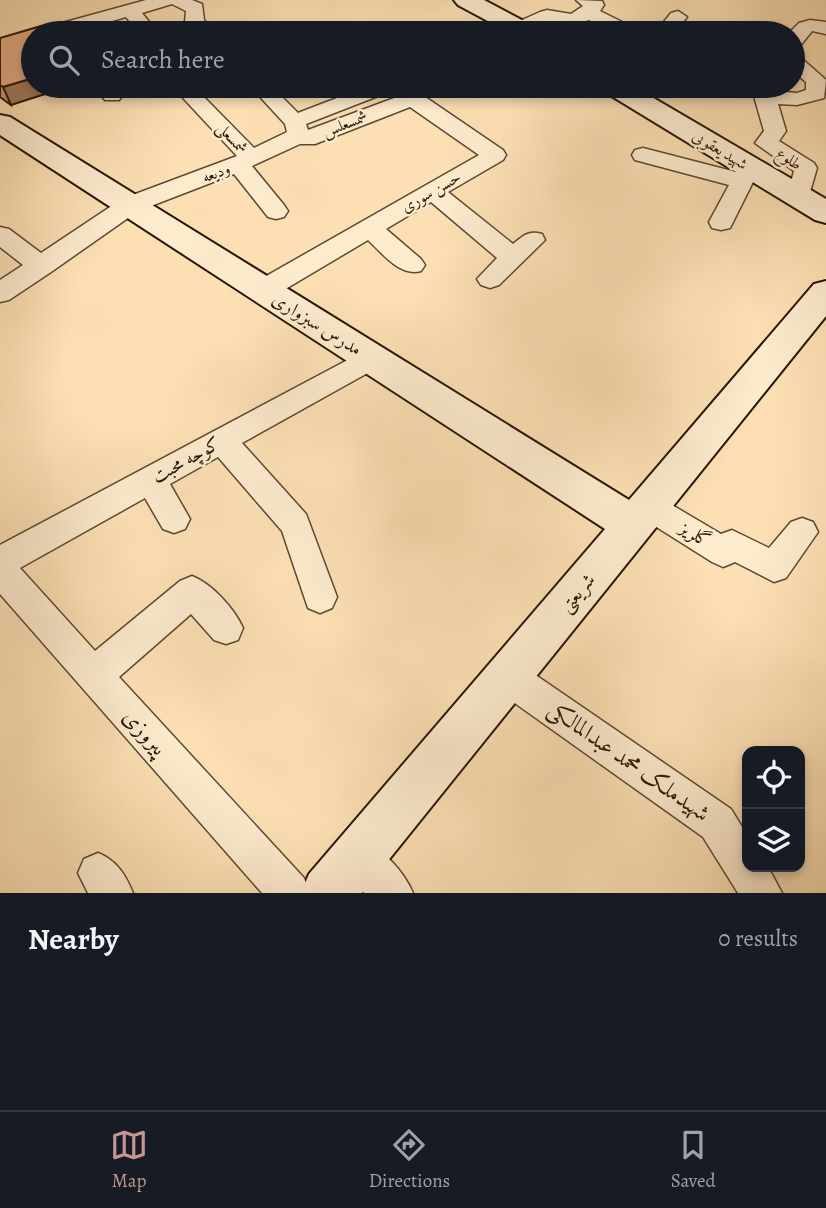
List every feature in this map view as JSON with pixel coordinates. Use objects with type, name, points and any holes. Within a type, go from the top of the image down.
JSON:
[{"type":"main road","points":[[466,0],[501,21]]},
{"type":"main road","name":"شهید یعقوبی","points":[[632,98],[746,174],[799,197],[826,213]]},
{"type":"main road","name":"مدرس سبزواری","points":[[0,123],[372,358],[642,515]]},
{"type":"main road","name":"شریعتی","points":[[328,893],[826,293]]},
{"type":"street","points":[[74,21],[82,16],[167,0]]},
{"type":"street","points":[[177,0],[195,8],[195,21]]},
{"type":"street","points":[[131,6],[141,21]]},
{"type":"street","points":[[573,21],[580,19],[587,6],[610,21]]},
{"type":"street","points":[[537,21],[547,16],[561,21]]},
{"type":"street","points":[[674,21],[678,17]]},
{"type":"street","points":[[805,26],[826,28]]},
{"type":"street","points":[[805,69],[821,80],[817,94],[805,97]]},
{"type":"street","name":"شمسعلی","points":[[193,98],[244,161],[276,211]]},
{"type":"street","name":"شمسعلس","points":[[271,98],[307,139],[394,98]]},
{"type":"street","name":"ودیعه","points":[[0,293],[130,205],[244,161],[292,139],[297,127],[360,98]]},
{"type":"street","name":"حسن سوری","points":[[263,290],[495,155],[412,98]]},
{"type":"street","name":"طلوع","points":[[767,98],[775,131],[766,143],[816,170],[799,197]]},
{"type":"street","points":[[643,155],[746,174],[721,222]]},
{"type":"street","points":[[432,191],[513,258]]},
{"type":"street","points":[[369,229],[412,265]]},
{"type":"street","points":[[0,235],[42,267]]},
{"type":"street","points":[[490,279],[533,240]]},
{"type":"street","name":"کوچه محبت","points":[[0,562],[372,358]]},
{"type":"street","points":[[222,441],[295,524],[320,597]]},
{"type":"street","points":[[151,480],[174,519]]},
{"type":"street","name":"گلریز","points":[[642,515],[723,552],[733,544],[775,567],[802,532]]},
{"type":"street","name":"پیروزی","points":[[0,570],[289,893]]},
{"type":"street","points":[[94,675],[192,592],[226,628]]},
{"type":"street","name":"شهیدملک محمد عبدالمالکی","points":[[508,677],[717,823],[761,893]]},
{"type":"street","points":[[358,857],[391,893]]},
{"type":"building","points":[[21,32],[21,82],[3,87],[0,85],[0,38]]}]
